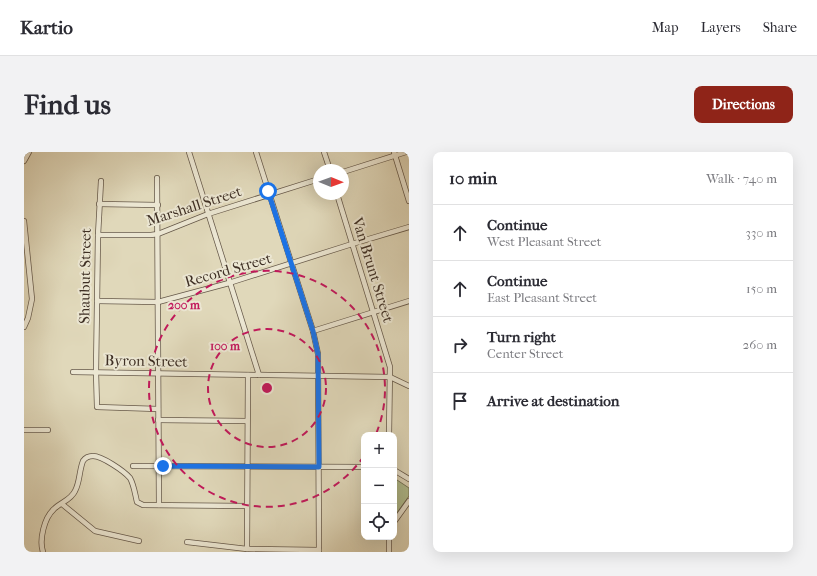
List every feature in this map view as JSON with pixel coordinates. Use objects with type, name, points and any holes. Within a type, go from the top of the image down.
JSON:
[{"type":"street","points":[[24,162],[29,152]]},
{"type":"street","points":[[187,542],[247,549],[319,551],[318,354],[313,331],[256,152]]},
{"type":"street","points":[[324,152],[328,164]]},
{"type":"street","points":[[349,170],[395,154],[406,152]]},
{"type":"street","points":[[189,154],[259,375]]},
{"type":"street","points":[[395,154],[409,201]]},
{"type":"street","points":[[157,178],[159,506]]},
{"type":"street","name":"Shaubut Street","points":[[101,180],[98,235],[96,372],[97,407],[158,409]]},
{"type":"street","name":"Marshall Street","points":[[98,235],[158,234],[208,214],[313,181]]},
{"type":"street","name":"Van Brunt Street","points":[[339,200],[390,367],[389,432]]},
{"type":"street","points":[[99,204],[158,205]]},
{"type":"street","points":[[24,221],[32,299],[28,318],[24,327]]},
{"type":"street","name":"Record Street","points":[[97,301],[158,302],[229,283],[352,244],[409,228]]},
{"type":"street","points":[[313,331],[409,301]]},
{"type":"street","name":"Byron Street","points":[[73,372],[390,377],[409,386]]},
{"type":"street","points":[[247,549],[248,375]]},
{"type":"street","points":[[158,420],[247,421]]},
{"type":"street","points":[[24,430],[48,430]]},
{"type":"street","points":[[43,552],[42,544],[46,522],[53,510],[76,491],[82,461],[85,458],[92,456],[98,457],[110,463],[128,476],[133,485],[137,502],[143,505],[247,506]]},
{"type":"street","points":[[132,466],[361,467]]},
{"type":"street","points":[[397,472],[409,480]]},
{"type":"street","points":[[397,518],[409,501]]},
{"type":"street","points":[[62,504],[94,531],[139,541]]},
{"type":"street","points":[[389,540],[389,552]]},
{"type":"green space","points":[[397,480],[409,488],[409,496],[397,513]]},
{"type":"route","points":[[163,466],[319,467],[318,354],[313,331],[268,191]]}]
